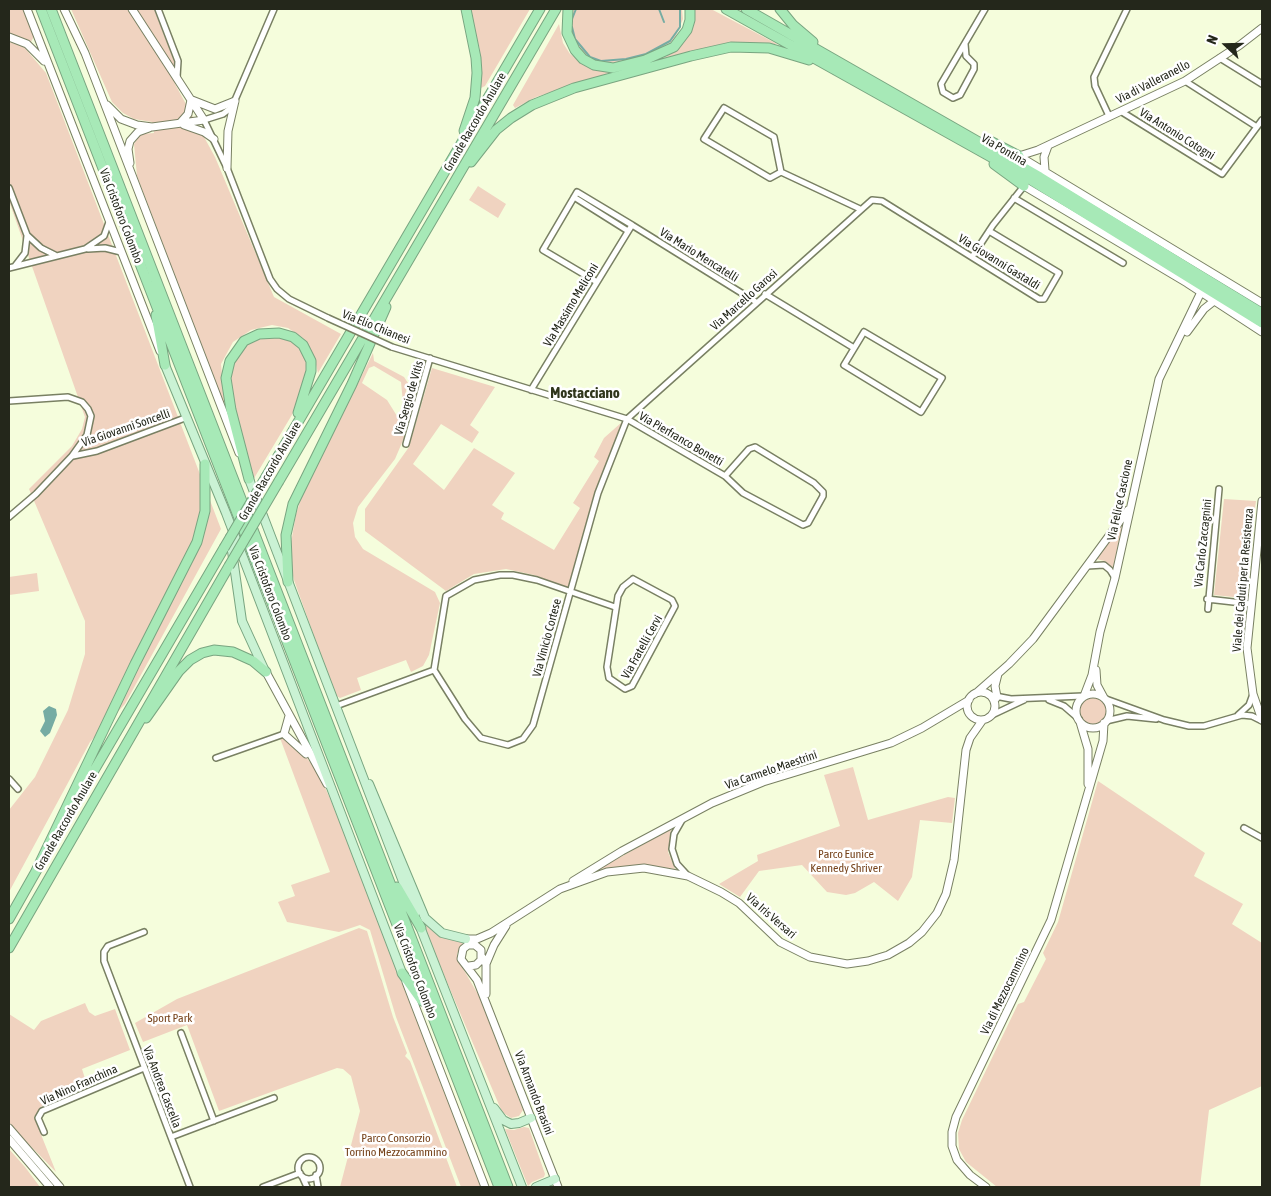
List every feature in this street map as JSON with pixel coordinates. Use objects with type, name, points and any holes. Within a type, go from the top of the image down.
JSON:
[{"type":"highway","name":"Via Cristoforo Colombo","points":[[42,9],[499,1187]]},
{"type":"highway","name":"Via Cristoforo Colombo","points":[[51,9],[508,1187]]},
{"type":"highway","points":[[458,148],[474,102],[476,85],[476,58],[466,9]]},
{"type":"highway","name":"Grande Raccordo Anulare","points":[[9,920],[283,446],[540,9]]},
{"type":"highway","name":"Grande Raccordo Anulare","points":[[9,948],[127,741],[556,9]]},
{"type":"highway","points":[[568,9],[567,33],[575,50],[583,59],[594,65],[613,68],[656,57],[674,47],[686,30],[690,20],[690,9]]},
{"type":"highway","name":"Via Pontina","points":[[726,9],[829,61]]},
{"type":"highway","name":"Via Pontina","points":[[746,9],[829,61],[1262,313]]},
{"type":"highway","points":[[780,9],[793,25],[829,61]]},
{"type":"highway","points":[[446,197],[490,138],[504,123],[532,105],[574,88],[691,56],[731,48],[769,48],[829,61]]},
{"type":"highway","points":[[928,117],[1019,156]]},
{"type":"highway","points":[[928,117],[1024,186]]},
{"type":"highway","points":[[288,582],[286,535],[293,504],[352,384],[398,277]]},
{"type":"highway","name":"Via Pontina","points":[[1200,278],[1262,323]]},
{"type":"highway","points":[[149,286],[165,365]]},
{"type":"highway","points":[[249,479],[231,410],[226,372],[233,355],[240,345],[249,338],[267,333],[285,334],[296,339],[305,348],[312,366],[309,383],[283,446]]},
{"type":"highway","points":[[36,871],[135,664],[197,542],[206,511],[205,464]]},
{"type":"highway","points":[[127,741],[149,715],[180,671],[197,655],[214,650],[233,652],[253,661],[266,672]]},
{"type":"highway","points":[[374,843],[382,853],[400,894],[420,928]]},
{"type":"highway","points":[[402,972],[436,1027]]},
{"type":"main road","name":"Via Cristoforo Colombo","points":[[165,365],[226,513],[402,972]]},
{"type":"main road","name":"Via Cristoforo Colombo","points":[[249,479],[420,928],[522,1187]]},
{"type":"main road","points":[[226,513],[242,621],[266,672]]},
{"type":"main road","points":[[362,776],[374,792],[425,918],[442,933],[472,941]]},
{"type":"main road","points":[[490,1104],[508,1123],[520,1123],[532,1118]]},
{"type":"main road","points":[[536,1187],[556,1183]]},
{"type":"street","name":"Via Cristoforo Colombo","points":[[27,9],[165,365]]},
{"type":"street","name":"Via Cristoforo Colombo","points":[[64,9],[79,38],[249,479]]},
{"type":"street","points":[[132,9],[204,120]]},
{"type":"street","points":[[158,9],[178,61],[177,77]]},
{"type":"street","points":[[227,168],[228,131],[235,101],[274,9]]},
{"type":"street","points":[[965,44],[966,56],[974,64],[974,69],[960,95],[953,98],[943,92],[941,84],[985,9]]},
{"type":"street","points":[[1109,116],[1095,86],[1094,77],[1127,9]]},
{"type":"street","name":"Via di Valleranello","points":[[1019,156],[1048,146],[1185,81],[1262,28]]},
{"type":"street","points":[[9,37],[30,46],[50,70]]},
{"type":"street","points":[[1220,58],[1262,84]]},
{"type":"street","points":[[1185,81],[1257,127],[1262,120]]},
{"type":"street","points":[[103,99],[121,120],[133,125],[152,127],[204,120],[226,112],[235,101]]},
{"type":"street","points":[[191,100],[215,109],[235,101]]},
{"type":"street","points":[[179,124],[188,114],[191,100]]},
{"type":"street","points":[[724,108],[774,137],[780,172],[770,178],[704,139],[724,108]]},
{"type":"street","name":"Via Antonio Cotogni","points":[[1122,112],[1222,174],[1257,127]]},
{"type":"street","name":"Via Elio Chianesi","points":[[204,120],[227,168],[272,283],[289,298],[392,347],[627,419]]},
{"type":"street","points":[[179,124],[200,130],[214,139]]},
{"type":"street","points":[[133,181],[129,158],[130,143],[138,132],[152,127]]},
{"type":"street","points":[[1045,170],[1044,157],[1048,146]]},
{"type":"street","name":"Via Pontina","points":[[1019,156],[1262,302]]},
{"type":"street","points":[[780,172],[860,209]]},
{"type":"street","points":[[972,257],[989,231],[1024,186]]},
{"type":"street","name":"Via Pontina","points":[[1024,186],[1201,292],[1262,332]]},
{"type":"street","points":[[9,188],[27,235],[41,248],[55,255]]},
{"type":"street","name":"Via Mario Mencatelli","points":[[574,198],[577,192],[756,302]]},
{"type":"street","points":[[597,282],[543,250],[574,198],[628,231],[632,225]]},
{"type":"street","points":[[1014,198],[1123,263]]},
{"type":"street","name":"Via Marcello Garosi","points":[[627,419],[860,209],[875,199]]},
{"type":"street","name":"Via Giovanni Gastaldi","points":[[875,199],[882,201],[1040,299],[1045,298],[1059,274],[989,231]]},
{"type":"street","points":[[84,249],[104,236],[110,222]]},
{"type":"street","name":"Via Massimo Meliconi","points":[[531,390],[628,231]]},
{"type":"street","points":[[12,267],[25,253],[27,235]]},
{"type":"street","points":[[12,267],[84,249],[105,248],[121,252]]},
{"type":"street","name":"Via Felice Cascione","points":[[1105,699],[1097,685],[1096,661],[1100,632],[1115,578],[1159,380],[1177,346],[1201,292]]},
{"type":"street","points":[[765,294],[854,348]]},
{"type":"street","name":"Via Felice Cascione","points":[[1177,346],[1203,311],[1214,301]]},
{"type":"street","name":"Via Pontina","points":[[1252,325],[1262,338]]},
{"type":"street","points":[[864,332],[942,378],[921,412],[844,365],[854,348],[864,332]]},
{"type":"street","name":"Via Sergio de Vitis","points":[[406,444],[430,358]]},
{"type":"street","points":[[9,401],[63,396],[73,398],[84,404],[90,414],[90,423],[84,440],[72,456],[36,494],[9,517]]},
{"type":"street","name":"Via Giovanni Soncelli","points":[[72,456],[101,449],[186,418]]},
{"type":"street","name":"Via Pierfranco Bonetti","points":[[627,419],[725,476],[740,491],[805,525],[823,496],[814,483],[755,447],[747,450],[725,476]]},
{"type":"street","name":"Via Vinicio Cortese","points":[[434,670],[465,719],[480,736],[503,745],[521,741],[533,725],[598,492],[627,419]]},
{"type":"street","name":"Via Carlo Zaccagnini","points":[[1208,609],[1207,599],[1219,489]]},
{"type":"street","name":"Viale dei Caduti per la Resistenza","points":[[1262,501],[1247,654],[1254,694],[1262,720]]},
{"type":"street","points":[[1029,698],[982,721],[974,718],[969,713],[969,700],[1033,639],[1130,506]]},
{"type":"street","points":[[1087,566],[1104,565],[1115,578]]},
{"type":"street","points":[[336,706],[434,670],[446,596],[474,580],[507,574],[533,579],[615,607]]},
{"type":"street","name":"Via Fratelli Cervi","points":[[633,579],[672,600],[675,604],[632,686],[627,689],[615,684],[607,674],[615,607],[620,590],[633,579]]},
{"type":"street","name":"Via Carlo Zaccagnini","points":[[1207,599],[1251,604]]},
{"type":"street","name":"Via Felice Cascione","points":[[1084,696],[1096,661]]},
{"type":"street","points":[[266,672],[334,796]]},
{"type":"street","points":[[990,716],[994,710],[995,686],[998,674]]},
{"type":"street","points":[[975,694],[985,692],[994,697],[1011,700],[1094,694],[1164,720]]},
{"type":"street","points":[[1237,715],[1250,703],[1254,694]]},
{"type":"street","points":[[1080,720],[1077,705],[1084,696]]},
{"type":"street","points":[[1043,698],[1064,706],[1080,720],[1092,727],[1127,716],[1200,726],[1237,715],[1249,715],[1262,720]]},
{"type":"street","points":[[1105,699],[1109,710],[1105,722]]},
{"type":"street","name":"Via Carmelo Maestrini","points":[[560,889],[598,865],[684,818],[754,785],[853,756],[896,741],[969,700]]},
{"type":"street","points":[[284,734],[289,715]]},
{"type":"street","name":"Via di Mezzocammino","points":[[1080,720],[1088,749],[1088,790]]},
{"type":"street","name":"Via Iris Versari","points":[[472,941],[509,922],[560,889],[601,873],[644,868],[688,876],[736,901],[780,942],[810,957],[834,963],[861,962],[899,950],[915,938],[930,922],[948,891],[954,860],[967,746],[982,721]]},
{"type":"street","name":"Via di Mezzocammino","points":[[986,1187],[957,1160],[952,1146],[952,1132],[956,1117],[1051,920],[1103,741],[1105,722]]},
{"type":"street","points":[[284,734],[298,744],[314,762]]},
{"type":"street","points":[[216,758],[284,734]]},
{"type":"street","points":[[9,779],[18,790]]},
{"type":"street","points":[[684,818],[674,834],[672,849],[677,864],[688,876]]},
{"type":"street","points":[[1244,828],[1262,838]]},
{"type":"street","points":[[598,865],[596,871],[601,873]]},
{"type":"street","points":[[469,966],[476,965],[484,960],[509,922]]},
{"type":"street","name":"Via Andrea Cascella","points":[[144,932],[111,944],[105,950],[103,958],[190,1187]]},
{"type":"street","points":[[472,941],[478,947],[484,960]]},
{"type":"street","name":"Via Armando Brasini","points":[[472,941],[462,949],[460,956],[463,962],[469,966],[488,1006],[556,1183]]},
{"type":"street","name":"Via Armando Brasini","points":[[484,960],[488,1006]]},
{"type":"street","name":"Via Cristoforo Colombo","points":[[402,972],[485,1187]]},
{"type":"street","points":[[180,1033],[214,1121]]},
{"type":"street","name":"Via Nino Franchina","points":[[44,1132],[38,1118],[42,1111],[144,1068]]},
{"type":"street","points":[[171,1137],[274,1098]]},
{"type":"street","points":[[9,1128],[60,1187]]},
{"type":"street","points":[[9,1139],[50,1187]]},
{"type":"street","points":[[263,1187],[301,1174],[309,1178],[316,1175],[320,1169],[319,1163],[309,1157],[300,1162],[298,1167],[301,1174],[307,1187]]},
{"type":"street","points":[[316,1175],[318,1187]]},
{"type":"green space","points":[[9,9],[23,9],[34,36],[31,42],[9,34]]},
{"type":"green space","points":[[71,9],[154,9],[174,61],[175,84],[215,157],[274,297],[341,334],[318,373],[314,356],[303,338],[288,328],[272,325],[251,330],[233,342],[221,364],[225,407],[137,176],[134,144],[141,134],[154,133],[152,122],[134,119],[123,113],[112,102]]},
{"type":"green space","points":[[469,9],[530,9],[485,86],[481,88],[480,50]]},
{"type":"green space","points":[[571,9],[682,9],[683,19],[673,43],[667,49],[612,66],[599,65],[581,54],[569,31]]},
{"type":"green space","points":[[692,9],[711,9],[777,44],[702,50],[661,60],[678,48]]},
{"type":"green space","points":[[559,24],[563,43],[570,54],[584,64],[609,73],[536,97],[515,108],[513,105]]},
{"type":"green space","points":[[9,42],[24,47],[46,73],[221,529],[125,704],[90,742],[9,892],[9,810],[35,777],[68,710],[85,654],[85,621],[29,489],[72,446],[82,429],[85,417],[9,201]]},
{"type":"green space","points":[[478,186],[506,204],[498,218],[469,200]]},
{"type":"green space","points":[[274,336],[293,341],[303,352],[308,368],[302,398],[253,480],[230,385],[231,369],[236,355],[252,340]]},
{"type":"green space","points":[[373,353],[374,361],[404,377],[408,383],[403,403],[401,382],[374,366],[369,368],[362,383],[387,400],[402,424],[404,438],[395,459],[358,507],[353,523],[355,537],[363,549],[435,592],[440,603],[429,655],[423,666],[411,672],[406,660],[357,678],[361,690],[340,698],[335,695],[294,580],[289,558],[296,514],[302,496]]},
{"type":"green space","points":[[432,368],[495,387],[470,425],[479,432],[472,443],[441,424],[413,464],[444,490],[474,448],[515,473],[492,505],[504,513],[501,519],[554,550],[580,508],[573,503],[599,461],[594,457],[604,438],[622,422],[594,496],[569,588],[534,575],[506,569],[474,574],[446,591],[365,531],[365,509],[409,447]]},
{"type":"green space","points":[[1224,499],[1256,501],[1243,598],[1214,595]]},
{"type":"green space","points":[[1121,526],[1113,568],[1105,561],[1096,559]]},
{"type":"green space","points":[[37,573],[39,591],[9,595],[9,577]]},
{"type":"green space","points":[[1093,698],[1102,702],[1106,711],[1102,720],[1093,724],[1084,720],[1080,711],[1084,702]]},
{"type":"green space","points":[[280,738],[288,740],[303,753],[319,774],[332,803],[481,1187],[461,1187],[396,1017],[370,930],[360,925],[339,932],[287,922],[278,902],[295,896],[291,885],[330,872]]},
{"type":"green space","name":"Parco Eunice Kennedy Shriver","points":[[853,767],[868,820],[948,797],[955,798],[952,823],[920,820],[912,877],[898,901],[874,882],[855,893],[846,895],[827,892],[802,865],[759,871],[740,897],[719,884],[758,861],[757,855],[840,826],[824,775]]},
{"type":"green space","points":[[1098,781],[1205,853],[1194,876],[1243,904],[1232,924],[1262,943],[1262,1086],[1209,1110],[1200,1187],[997,1187],[966,1162],[959,1149],[958,1133],[962,1120],[1018,1004],[1024,1002],[1046,959],[1043,953],[1058,922]]},
{"type":"green space","points":[[671,829],[668,852],[675,869],[642,865],[599,869]]},
{"type":"green space","points":[[419,916],[429,928],[442,936],[464,941],[457,954],[458,960],[479,996],[523,1110],[519,1116],[511,1118],[502,1112]]},
{"type":"green space","points":[[359,928],[367,931],[393,1017],[407,1053],[405,1056],[410,1061],[457,1187],[340,1187],[360,1111],[351,1076],[343,1069],[337,1068],[219,1111],[187,1025],[143,1042],[135,1023],[177,999]]},
{"type":"green space","points":[[85,1003],[89,1012],[95,1016],[115,1009],[130,1050],[82,1069],[87,1085],[42,1106],[34,1117],[56,1172],[9,1124],[9,1014],[34,1030],[41,1021]]},
{"type":"green space","points":[[524,1127],[529,1128],[545,1174],[544,1177],[532,1182],[528,1186],[505,1129],[514,1130]]},
{"type":"green space","points":[[9,1149],[25,1167],[40,1187],[9,1187]]},
{"type":"water","points":[[49,706],[56,709],[57,715],[50,733],[45,737],[40,731],[45,721],[43,711]]},
{"type":"waterway","points":[[572,19],[576,9]]},
{"type":"waterway","points":[[659,9],[664,22]]},
{"type":"waterway","points":[[572,27],[575,39],[590,57],[601,61],[626,59],[646,54],[670,41],[680,27],[680,9]]},
{"type":"district","name":"Mostacciano","points":[[585,393]]},
{"type":"park label","name":"Sport Park","points":[[170,1018]]},
{"type":"park label","name":"Parco Consorzio Torrino Mezzocammino","points":[[396,1145]]}]
